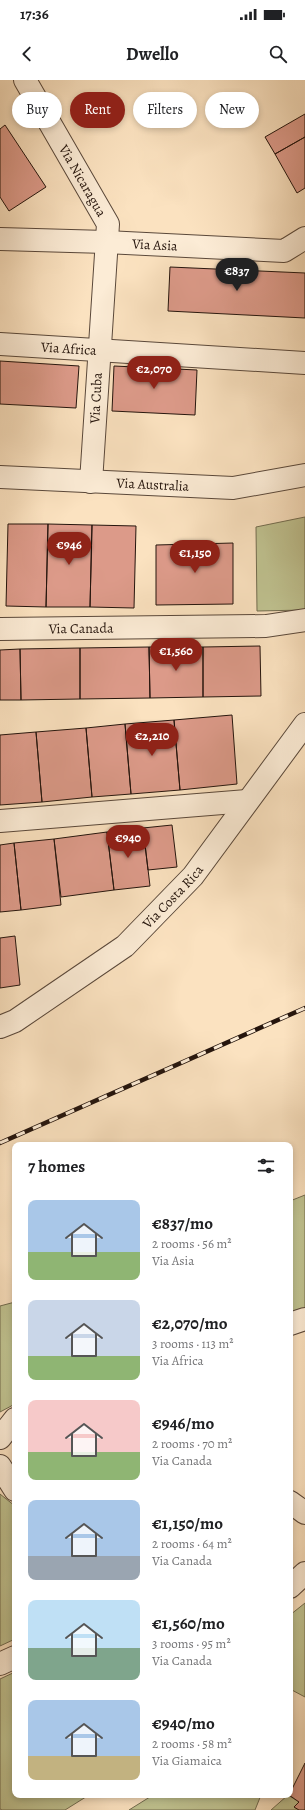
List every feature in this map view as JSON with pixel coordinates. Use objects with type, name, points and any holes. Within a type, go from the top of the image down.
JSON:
[{"type":"street","name":"Via Nicaragua","points":[[25,80],[108,224],[106,242]]},
{"type":"street","name":"Via Asia","points":[[0,240],[106,242],[284,252],[305,238]]},
{"type":"street","name":"Via Cuba","points":[[92,482],[106,242]]},
{"type":"street","name":"Via Africa","points":[[0,344],[305,363]]},
{"type":"street","name":"Via Australia","points":[[0,477],[233,488],[305,475]]},
{"type":"street","name":"Via Canada","points":[[0,630],[266,626],[305,620]]},
{"type":"street","name":"Via Costa Rica","points":[[0,1027],[15,1021],[125,946],[193,876],[305,724]]},
{"type":"street","points":[[0,822],[247,801]]},
{"type":"street","points":[[293,1323],[305,1319]]},
{"type":"street","points":[[0,1438],[12,1423]]},
{"type":"street","points":[[0,1466],[12,1485]]},
{"type":"street","points":[[293,1504],[305,1513]]},
{"type":"street","points":[[293,1584],[305,1573]]},
{"type":"street","points":[[0,1664],[12,1658]]},
{"type":"green space","points":[[305,517],[305,610],[257,611],[256,527]]},
{"type":"green space","points":[[305,1195],[305,1314],[293,1319],[293,1200]]},
{"type":"green space","points":[[12,1303],[12,1406],[0,1412],[0,1306]]},
{"type":"green space","points":[[0,1494],[12,1504],[12,1640],[0,1646]]},
{"type":"green space","points":[[305,1603],[305,1697],[293,1691],[293,1613]]},
{"type":"green space","points":[[12,1673],[12,1798],[84,1798],[65,1810],[0,1809],[0,1679]]},
{"type":"green space","points":[[148,1798],[260,1798],[255,1810],[129,1810]]},
{"type":"green space","points":[[285,1798],[293,1798],[299,1802],[294,1807],[299,1810],[271,1810]]},
{"type":"building","points":[[305,114],[305,137],[275,154],[265,137]]},
{"type":"building","points":[[5,125],[46,187],[9,211],[0,197],[0,129]]},
{"type":"building","points":[[305,137],[305,188],[297,193],[275,154]]},
{"type":"building","points":[[170,267],[305,273],[305,318],[168,311]]},
{"type":"building","points":[[0,361],[79,366],[76,408],[0,404]]},
{"type":"building","points":[[114,366],[197,370],[195,415],[112,411]]},
{"type":"building","points":[[8,524],[48,524],[46,607],[6,606]]},
{"type":"building","points":[[48,524],[92,525],[90,607],[46,607]]},
{"type":"building","points":[[92,525],[136,526],[134,608],[90,607]]},
{"type":"building","points":[[233,543],[233,604],[156,605],[156,545]]},
{"type":"building","points":[[260,646],[261,696],[203,697],[203,647]]},
{"type":"building","points":[[149,647],[203,647],[203,697],[150,698]]},
{"type":"building","points":[[149,647],[150,698],[80,699],[80,648]]},
{"type":"building","points":[[80,648],[80,699],[21,700],[20,649]]},
{"type":"building","points":[[20,649],[21,700],[0,700],[0,650]]},
{"type":"building","points":[[232,715],[237,784],[180,790],[174,720]]},
{"type":"building","points":[[174,720],[180,790],[131,794],[125,724]]},
{"type":"building","points":[[125,724],[131,794],[92,797],[86,728]]},
{"type":"building","points":[[86,728],[92,797],[42,802],[36,732]]},
{"type":"building","points":[[36,732],[42,802],[0,805],[0,735]]},
{"type":"building","points":[[172,825],[177,867],[148,870],[143,828]]},
{"type":"building","points":[[143,828],[150,886],[114,890],[107,832]]},
{"type":"building","points":[[107,832],[114,890],[61,897],[54,839]]},
{"type":"building","points":[[54,839],[61,905],[21,910],[14,843]]},
{"type":"building","points":[[14,843],[21,910],[0,912],[0,845]]},
{"type":"building","points":[[15,936],[20,985],[0,988],[0,938]]},
{"type":"building","points":[[305,1763],[305,1810],[299,1810],[294,1807],[299,1802],[293,1798],[293,1787]]},
{"type":"railway","points":[[0,1143],[305,1008]]}]
